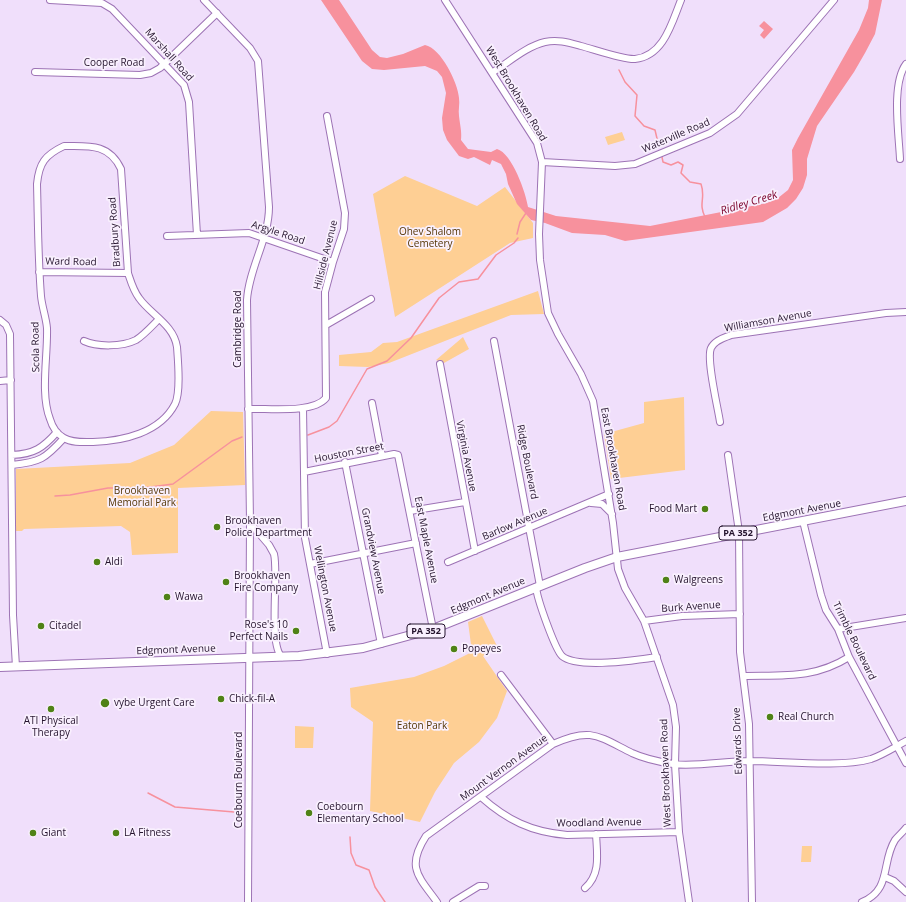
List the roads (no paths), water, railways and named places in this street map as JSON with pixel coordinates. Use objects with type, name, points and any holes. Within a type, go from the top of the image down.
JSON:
[{"type":"main road","name":"Edgmont Avenue","points":[[0,667],[282,657],[327,654],[381,644],[433,629],[590,566],[617,557],[739,532],[906,501]]},
{"type":"street","name":"Marshall Road","points":[[50,0],[102,4],[121,18],[184,85],[188,96],[197,235]]},
{"type":"street","name":"Cambridge Road","points":[[204,0],[253,52],[259,67],[269,212],[268,223],[248,284],[250,658]]},
{"type":"street","name":"West Brookhaven Road","points":[[445,0],[493,72],[537,143],[542,162],[540,207]]},
{"type":"street","points":[[493,72],[531,48],[545,42],[563,41],[634,59],[648,55],[666,38],[681,0]]},
{"type":"street","name":"Waterville Road","points":[[542,162],[616,166],[630,164],[655,157],[710,134],[737,114],[834,0]]},
{"type":"street","name":"Cooper Road","points":[[35,72],[146,74],[155,71],[217,13]]},
{"type":"street","points":[[900,160],[898,92],[900,79],[906,64]]},
{"type":"street","name":"Hillside Avenue","points":[[303,408],[313,406],[325,400],[327,389],[325,292],[332,262],[344,229],[345,220],[327,116]]},
{"type":"street","name":"Scola Road","points":[[57,432],[50,418],[46,403],[47,328],[41,298],[39,272],[38,170],[43,160],[53,151],[64,146],[92,146],[103,149],[116,158]]},
{"type":"street","name":"Bradbury Road","points":[[64,438],[73,441],[86,442],[123,439],[152,428],[169,413],[175,404],[178,394],[177,349],[171,332],[139,299],[132,287],[128,273],[121,169],[116,158]]},
{"type":"street","name":"East Brookhaven Road","points":[[540,207],[540,260],[548,313],[581,374],[593,402],[609,494],[617,557]]},
{"type":"street","name":"Argyle Road","points":[[167,236],[249,233],[332,262]]},
{"type":"street","name":"Ward Road","points":[[39,272],[128,273]]},
{"type":"street","points":[[326,324],[371,299]]},
{"type":"street","name":"Williamson Avenue","points":[[720,422],[710,364],[710,349],[719,340],[732,335],[880,313],[906,312]]},
{"type":"street","points":[[84,342],[101,345],[129,342],[140,337],[159,319]]},
{"type":"street","points":[[0,320],[6,325],[10,334],[13,615],[16,667]]},
{"type":"street","name":"Ridge Boulevard","points":[[494,341],[529,529],[538,587],[539,604],[562,656],[572,661],[621,663],[657,658]]},
{"type":"street","name":"Virginia Avenue","points":[[440,364],[475,551]]},
{"type":"street","points":[[0,381],[11,380]]},
{"type":"street","points":[[372,403],[382,456]]},
{"type":"street","points":[[248,409],[303,408]]},
{"type":"street","name":"Wellington Avenue","points":[[303,408],[305,538],[327,654]]},
{"type":"street","points":[[12,455],[25,454],[35,451],[46,444],[57,432],[64,438],[51,453],[40,460],[12,465]]},
{"type":"street","name":"Houston Street","points":[[304,472],[345,462],[394,454],[398,455]]},
{"type":"street","name":"East Maple Avenue","points":[[398,455],[433,629]]},
{"type":"street","name":"Edwards Drive","points":[[728,455],[739,532],[740,652],[742,676],[750,724],[749,761],[752,902]]},
{"type":"street","name":"Grandview Avenue","points":[[345,462],[381,644]]},
{"type":"street","name":"Barlow Avenue","points":[[448,562],[609,494]]},
{"type":"street","points":[[410,511],[465,502]]},
{"type":"street","points":[[590,503],[602,504],[612,514]]},
{"type":"street","name":"Trimble Boulevard","points":[[803,521],[826,610],[838,629],[849,657],[906,763]]},
{"type":"street","points":[[250,522],[269,545],[274,554],[277,650],[282,657]]},
{"type":"street","points":[[310,564],[416,543]]},
{"type":"street","name":"West Brookhaven Road","points":[[617,557],[622,582],[644,621],[673,705],[676,727],[675,764],[679,832],[689,902]]},
{"type":"street","name":"Burk Avenue","points":[[644,621],[682,616],[740,614]]},
{"type":"street","points":[[838,629],[906,618]]},
{"type":"street","points":[[742,676],[815,672],[833,667],[849,657]]},
{"type":"street","name":"Coebourn Boulevard","points":[[248,902],[250,658]]},
{"type":"street","points":[[501,675],[553,744]]},
{"type":"street","name":"Mount Vernon Avenue","points":[[437,902],[416,873],[415,860],[420,846],[426,836],[553,744],[572,736],[588,735],[604,738],[632,753],[651,760],[675,764],[749,761],[846,762],[871,759],[906,741]]},
{"type":"street","name":"Woodland Avenue","points":[[481,796],[500,813],[533,829],[567,835],[679,832]]},
{"type":"street","points":[[862,902],[870,898],[878,890],[885,877],[895,840],[906,828]]},
{"type":"street","points":[[585,888],[592,882],[596,873],[598,861],[596,834]]},
{"type":"street","points":[[885,877],[894,881],[906,892]]},
{"type":"street","points":[[453,902],[479,886],[484,886]]},
{"type":"waterway","points":[[619,70],[625,82],[637,95],[635,116],[644,126],[655,130],[659,147]]},
{"type":"waterway","points":[[662,157],[663,162],[671,165],[678,162],[683,165],[681,173],[690,182],[701,184],[703,193],[702,208],[705,217]]},
{"type":"waterway","points":[[517,234],[520,222],[526,213]]},
{"type":"waterway","points":[[308,435],[329,427],[337,421],[367,369],[387,361],[411,338],[439,298],[459,282],[478,279],[496,255],[514,243],[518,238]]},
{"type":"waterway","points":[[55,496],[70,495],[108,488],[143,488],[173,484],[232,441],[242,437]]},
{"type":"waterway","points":[[148,793],[175,807],[234,812]]},
{"type":"waterway","points":[[350,837],[351,853],[356,865],[369,870],[375,887],[385,902]]},
{"type":"place","name":"Food Mart","points":[[705,509]]},
{"type":"place","name":"Brookhaven Police Department","points":[[217,527]]},
{"type":"place","name":"Aldi","points":[[97,562]]},
{"type":"place","name":"Walgreens","points":[[666,580]]},
{"type":"place","name":"Brookhaven Fire Company","points":[[226,582]]},
{"type":"place","name":"Wawa","points":[[167,597]]},
{"type":"place","name":"Citadel","points":[[41,626]]},
{"type":"place","name":"Rose's 10 Perfect Nails","points":[[296,631]]},
{"type":"place","name":"Popeyes","points":[[454,649]]},
{"type":"place","name":"Chick-fil-A","points":[[221,699]]},
{"type":"place","name":"vybe Urgent Care","points":[[105,703]]},
{"type":"place","name":"ATI Physical Therapy","points":[[51,709]]},
{"type":"place","name":"Real Church","points":[[770,717]]},
{"type":"place","name":"Coebourn Elementary School","points":[[309,813]]},
{"type":"place","name":"Giant","points":[[33,833]]},
{"type":"place","name":"LA Fitness","points":[[116,833]]},
{"type":"water label","name":"Ridley Creek","points":[[749,203]]},
{"type":"park label","name":"Ohev Shalom Cemetery","points":[[430,238]]},
{"type":"park label","name":"Brookhaven Memorial Park","points":[[142,496]]},
{"type":"park label","name":"Eaton Park","points":[[422,726]]}]
